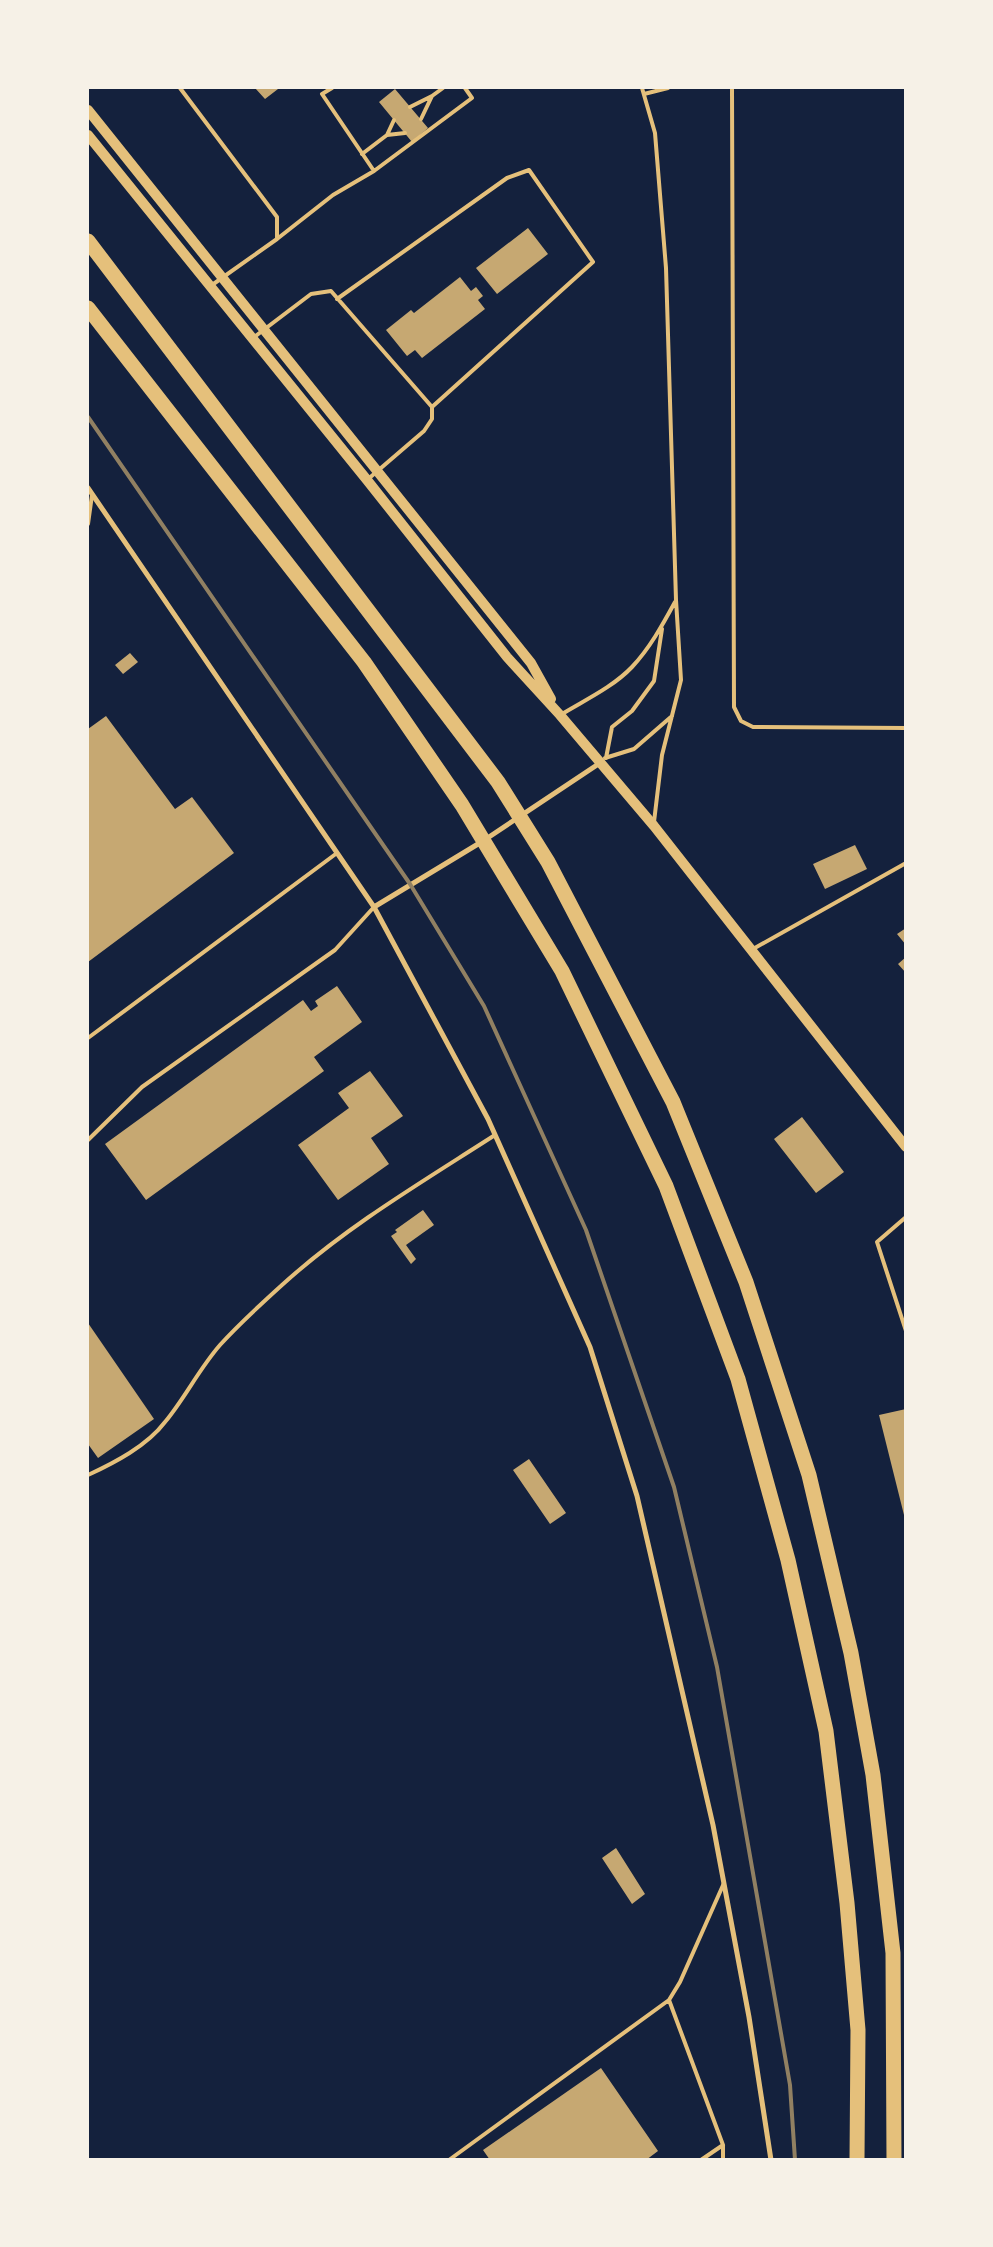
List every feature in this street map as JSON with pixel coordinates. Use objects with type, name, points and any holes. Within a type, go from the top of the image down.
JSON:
[{"type":"highway","points":[[88,241],[498,782],[548,862],[673,1102],[746,1282],[809,1474],[851,1653],[873,1775],[894,1953],[894,2160]]},
{"type":"highway","points":[[88,308],[364,662],[462,805],[562,971],[666,1186],[738,1379],[788,1560],[826,1731],[847,1903],[858,2030],[857,2160]]},
{"type":"main road","points":[[88,110],[531,663],[560,715]]},
{"type":"main road","points":[[88,135],[368,480],[507,657],[603,760],[906,1146]]},
{"type":"street","points":[[88,488],[374,907],[496,1135],[590,1346],[637,1496],[713,1825],[749,2017],[771,2160]]},
{"type":"street","points":[[374,907],[483,841],[603,760]]},
{"type":"lane","points":[[180,88],[277,216],[277,239]]},
{"type":"lane","points":[[332,88],[322,94],[374,171]]},
{"type":"lane","points":[[410,107],[443,88]]},
{"type":"lane","points":[[210,286],[277,239],[334,195],[374,171],[472,98],[465,88]]},
{"type":"lane","points":[[642,88],[655,133],[666,268],[676,600],[681,680],[662,755],[654,826]]},
{"type":"lane","points":[[644,94],[668,88]]},
{"type":"lane","points":[[732,88],[734,707],[741,721],[753,728],[906,728]]},
{"type":"lane","points":[[421,120],[432,96]]},
{"type":"lane","points":[[362,154],[387,135],[394,120]]},
{"type":"lane","points":[[387,135],[405,133]]},
{"type":"lane","points":[[337,299],[506,178],[529,170],[593,262],[432,408]]},
{"type":"lane","points":[[253,338],[311,294],[331,291],[432,408],[432,419],[424,431],[368,480]]},
{"type":"lane","points":[[88,524],[92,495]]},
{"type":"lane","points":[[560,715],[610,685],[632,667],[662,627],[676,600]]},
{"type":"lane","points":[[603,760],[612,727],[632,712],[654,681],[662,627]]},
{"type":"lane","points":[[603,760],[634,749],[672,716]]},
{"type":"lane","points":[[88,1038],[337,853]]},
{"type":"lane","points":[[752,949],[906,863]]},
{"type":"lane","points":[[88,1140],[142,1087],[335,950],[374,907]]},
{"type":"lane","points":[[88,1475],[131,1450],[165,1423],[220,1346],[282,1285],[325,1248],[409,1190],[496,1135]]},
{"type":"lane","points":[[906,1217],[878,1242],[906,1331]]},
{"type":"lane","points":[[449,2160],[669,2000],[680,1982],[724,1883]]},
{"type":"lane","points":[[669,2000],[723,2144],[723,2160]]},
{"type":"lane","points":[[701,2160],[723,2144]]},
{"type":"building","points":[[255,88],[277,88],[278,89],[265,99]]},
{"type":"building","points":[[395,89],[428,128],[412,142],[379,102]]},
{"type":"building","points":[[528,228],[548,254],[497,294],[476,268]]},
{"type":"building","points":[[460,277],[471,291],[476,287],[483,296],[478,300],[485,309],[422,358],[415,350],[407,356],[386,330],[411,310],[414,313]]},
{"type":"building","points":[[130,653],[138,662],[123,674],[115,665]]},
{"type":"building","points":[[106,716],[175,809],[192,797],[234,853],[88,962],[88,729]]},
{"type":"building","points":[[855,845],[867,869],[825,889],[813,864]]},
{"type":"building","points":[[906,928],[906,945],[897,934]]},
{"type":"building","points":[[906,957],[906,973],[898,964]]},
{"type":"building","points":[[337,986],[362,1022],[314,1057],[324,1071],[146,1200],[105,1144],[303,1000],[311,1011],[318,1006],[315,1001]]},
{"type":"building","points":[[370,1071],[403,1116],[371,1138],[389,1164],[338,1200],[298,1145],[349,1108],[338,1093]]},
{"type":"building","points":[[802,1117],[844,1172],[816,1193],[774,1139]]},
{"type":"building","points":[[423,1210],[434,1225],[406,1245],[416,1259],[411,1264],[391,1236],[397,1232],[395,1230]]},
{"type":"building","points":[[88,1323],[154,1419],[98,1458],[88,1444]]},
{"type":"building","points":[[906,1409],[906,1519],[905,1519],[879,1415]]},
{"type":"building","points":[[529,1459],[566,1513],[550,1524],[513,1470]]},
{"type":"building","points":[[616,1848],[645,1894],[632,1904],[602,1858]]},
{"type":"building","points":[[601,2068],[658,2151],[646,2160],[490,2160],[483,2150]]},
{"type":"railway","points":[[88,417],[410,884],[484,1006],[586,1230],[674,1487],[717,1667],[790,2085],[795,2160]]}]
